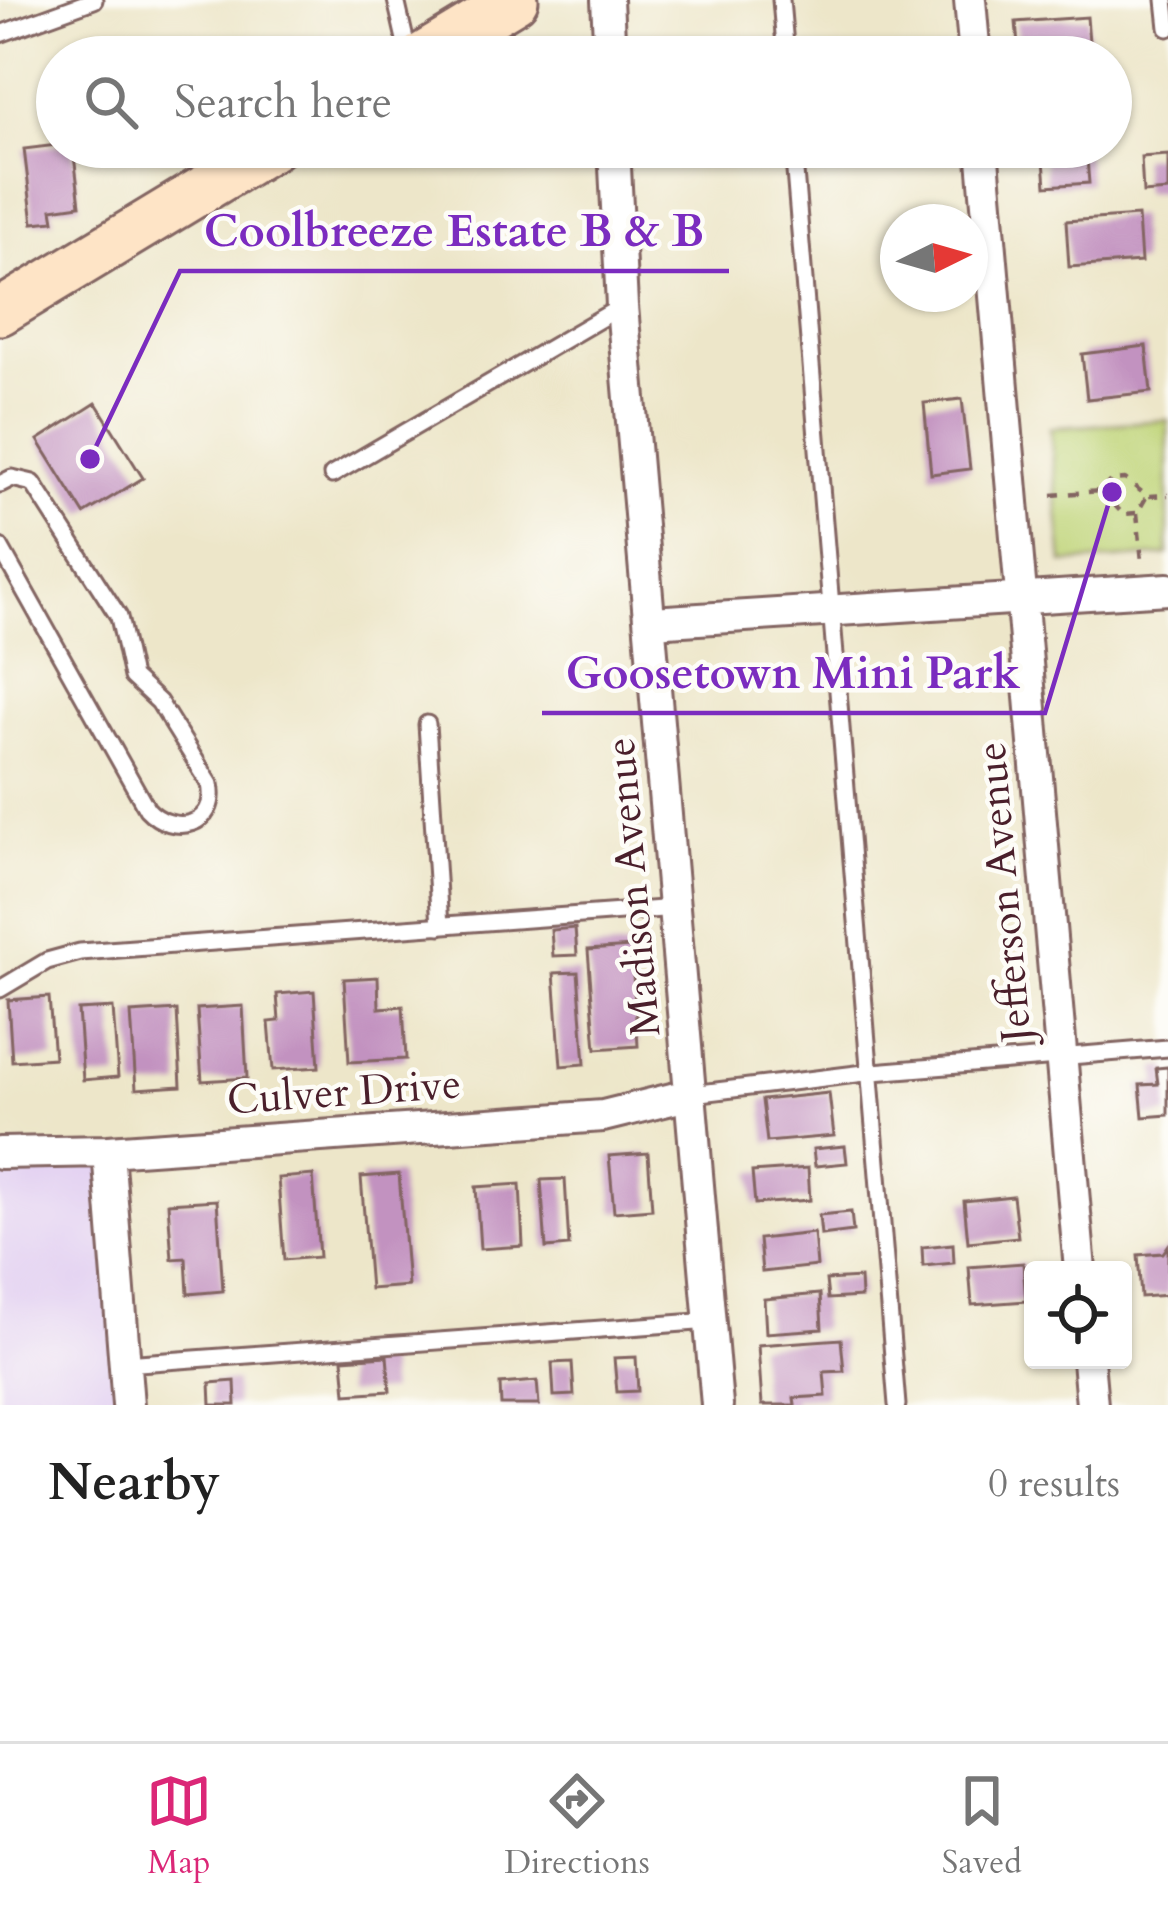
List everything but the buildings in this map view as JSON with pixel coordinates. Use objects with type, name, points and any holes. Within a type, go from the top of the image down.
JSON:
[{"type":"street","points":[[456,36],[515,0]]},
{"type":"street","points":[[607,0],[609,36]]},
{"type":"street","points":[[970,0],[973,36]]},
{"type":"street","points":[[4,300],[236,168]]},
{"type":"street","name":"Madison Avenue","points":[[615,168],[622,306],[717,1405]]},
{"type":"street","name":"Jefferson Avenue","points":[[984,168],[1079,1261]]},
{"type":"street","points":[[652,622],[1168,589]]},
{"type":"street","name":"Culver Drive","points":[[0,1153],[108,1151],[603,1116],[692,1094]]},
{"type":"street","points":[[108,1151],[128,1405]]},
{"type":"street","points":[[1089,1369],[1092,1405]]},
{"type":"lane","points":[[0,34],[94,0]]},
{"type":"lane","points":[[396,0],[404,36]]},
{"type":"lane","points":[[781,0],[784,36]]},
{"type":"lane","points":[[1166,0],[1168,28]]},
{"type":"lane","points":[[795,168],[897,1405]]},
{"type":"lane","points":[[332,475],[622,306]]},
{"type":"lane","points":[[0,484],[12,478],[33,483],[119,616],[132,677],[159,702],[210,784],[213,799],[207,813],[187,826],[172,826],[147,809],[0,547]]},
{"type":"lane","points":[[428,724],[440,926]]},
{"type":"lane","points":[[0,989],[47,962],[80,952],[676,908]]},
{"type":"lane","points":[[692,1094],[873,1072],[1168,1048]]},
{"type":"lane","points":[[124,1364],[711,1321]]},
{"type":"path","points":[[1052,495],[1101,490],[1111,480],[1126,479],[1147,496],[1168,494]]},
{"type":"path","points":[[1101,490],[1123,514],[1137,513]]},
{"type":"path","points":[[1142,562],[1137,513],[1147,496]]},
{"type":"shaded area","points":[[108,1151],[128,1405],[0,1405],[0,1159]]},
{"type":"green space","points":[[1168,420],[1168,555],[1063,563],[1050,428]]},
{"type":"place","name":"Coolbreeze Estate B & B","points":[[90,459]]},
{"type":"place","name":"Goosetown Mini Park","points":[[1112,492]]}]
